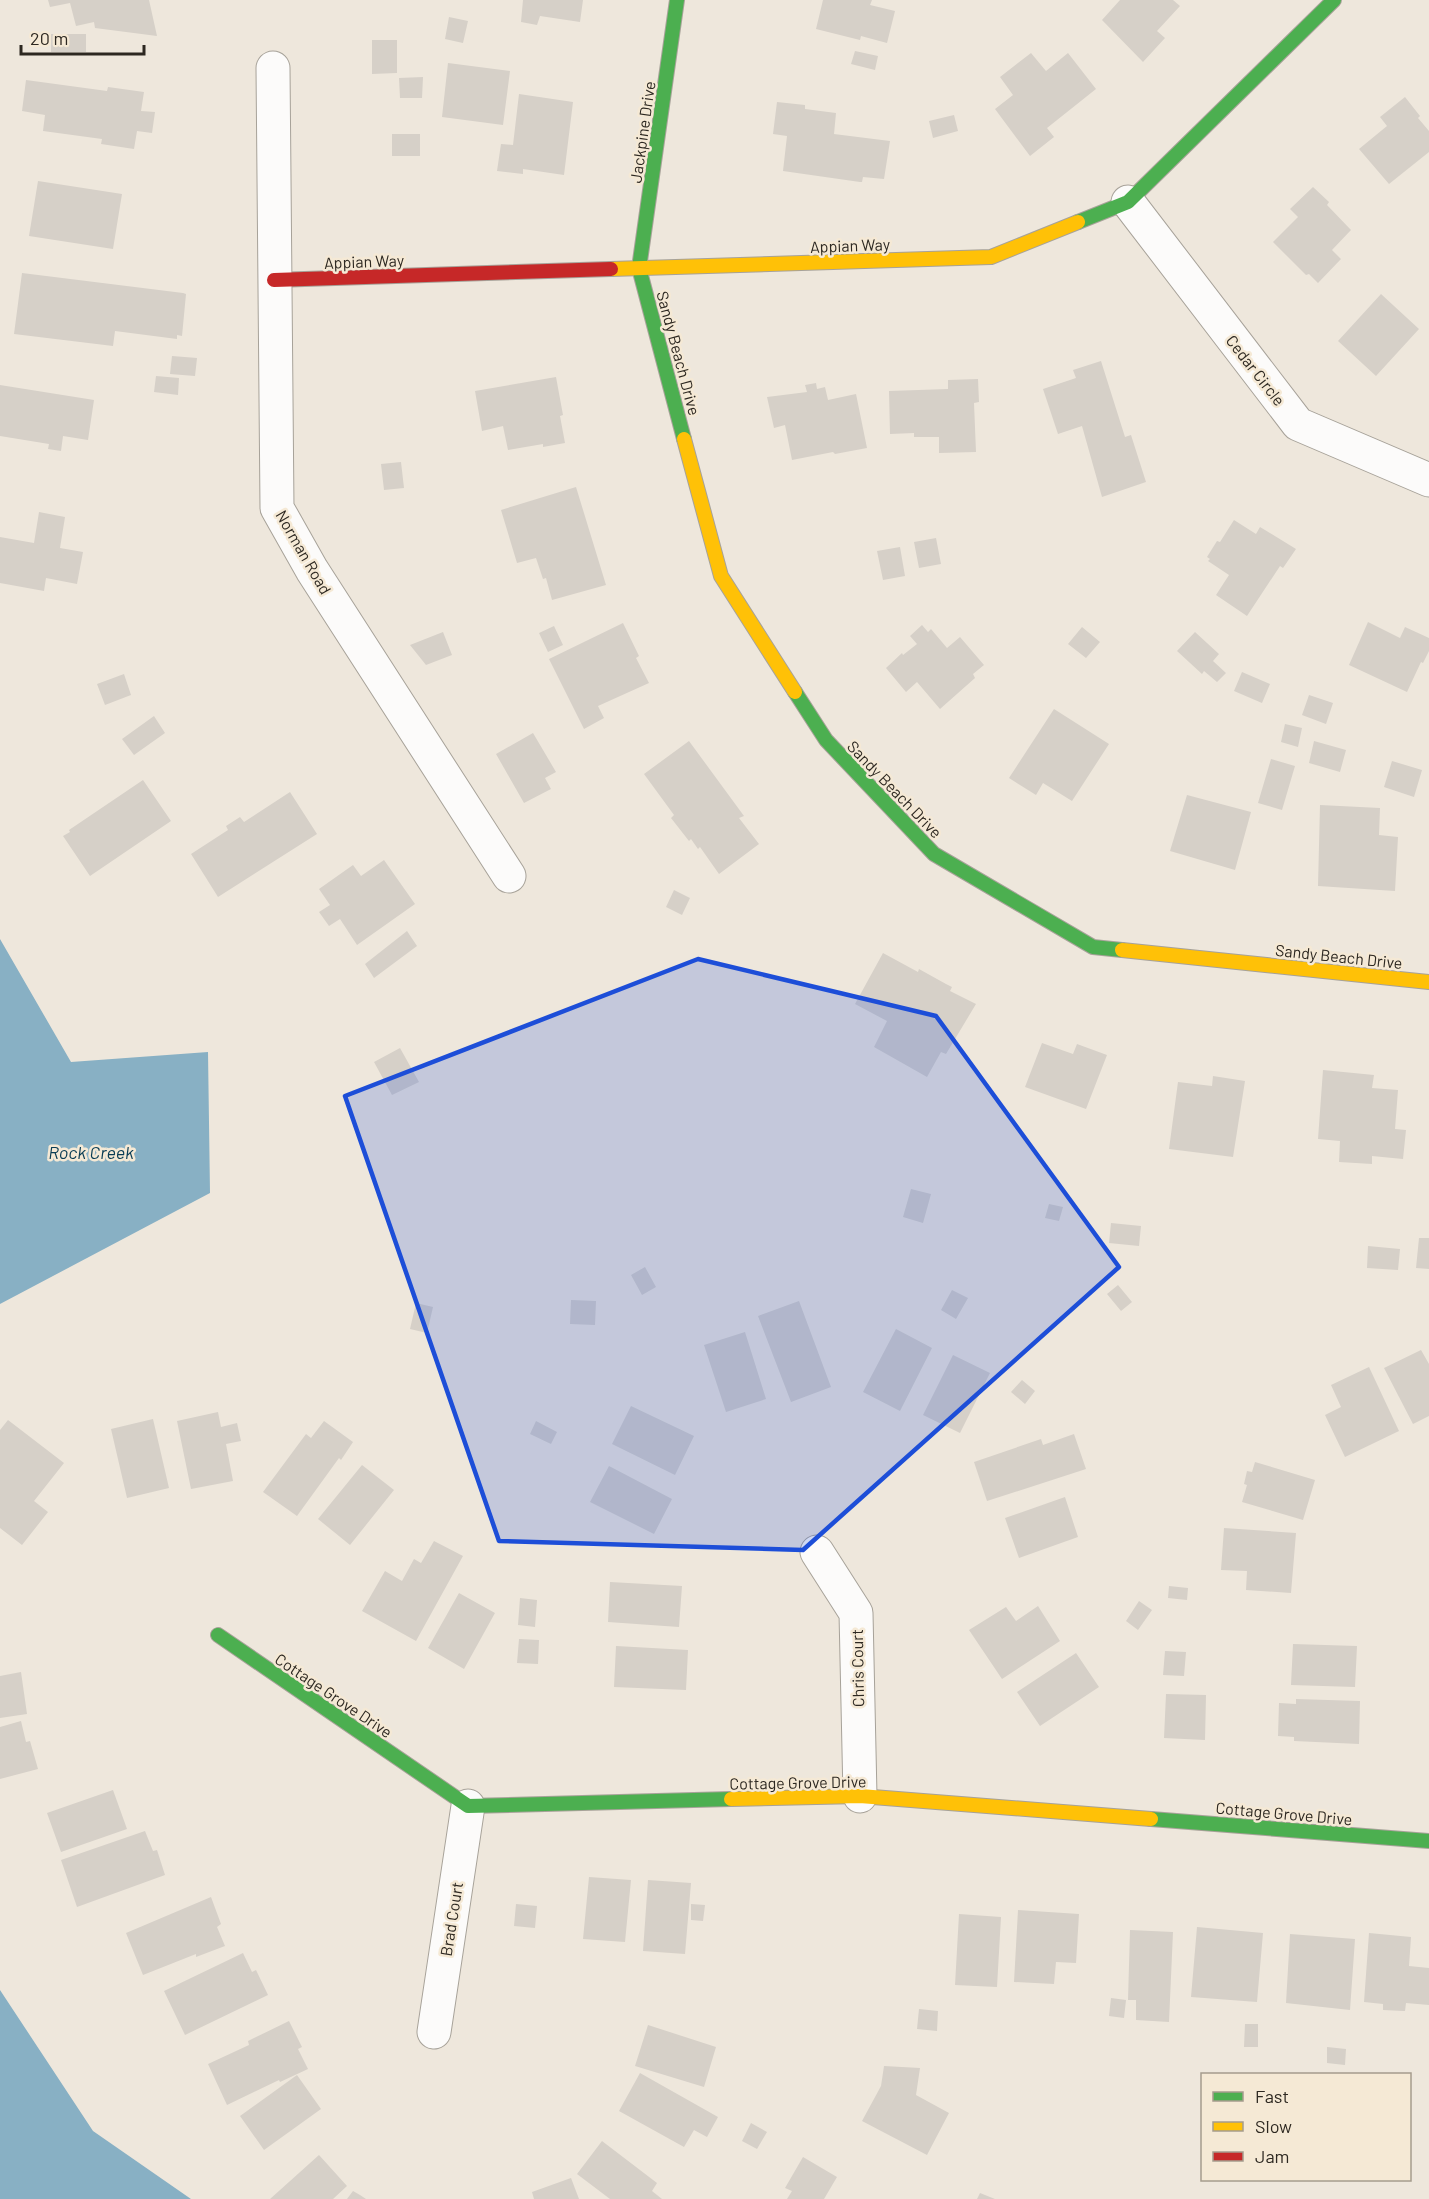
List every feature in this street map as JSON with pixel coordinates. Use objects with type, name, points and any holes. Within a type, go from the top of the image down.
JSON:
[{"type":"street","name":"Jackpine Drive","points":[[639,268],[677,0]]},
{"type":"street","name":"Appian Way","points":[[274,280],[991,257],[1128,202],[1334,0]]},
{"type":"street","name":"Norman Road","points":[[273,68],[277,508],[312,570],[509,876]]},
{"type":"street","name":"Cedar Circle","points":[[1128,202],[1298,424],[1429,480]]},
{"type":"street","name":"Sandy Beach Drive","points":[[639,268],[721,576],[826,740],[934,854],[1093,947],[1429,982]]},
{"type":"street","name":"Chris Court","points":[[818,1552],[856,1613],[860,1796]]},
{"type":"street","name":"Cottage Grove Drive","points":[[218,1635],[468,1806],[860,1796],[1429,1841]]},
{"type":"street","name":"Brad Court","points":[[434,2032],[468,1806]]},
{"type":"highlighted area","points":[[698,959],[936,1016],[1119,1267],[803,1550],[499,1541],[345,1096]]},
{"type":"water","name":"Rock Creek","points":[[0,939],[71,1062],[208,1052],[210,1193],[0,1304]]},
{"type":"water","points":[[0,1990],[93,2131],[191,2199],[0,2199]]},
{"type":"building","points":[[48,0],[149,0],[157,36],[95,28],[94,22],[76,26],[70,3],[50,7]]},
{"type":"building","points":[[523,0],[583,0],[580,22],[540,16],[537,25],[521,22]]},
{"type":"building","points":[[823,0],[872,0],[870,5],[895,11],[887,43],[861,36],[860,40],[816,29]]},
{"type":"building","points":[[1120,0],[1173,0],[1180,6],[1157,31],[1165,38],[1143,62],[1102,20]]},
{"type":"building","points":[[449,17],[468,21],[463,43],[445,39]]},
{"type":"building","points":[[51,34],[86,34],[86,52],[51,52]]},
{"type":"building","points":[[372,40],[397,40],[397,73],[372,74]]},
{"type":"building","points":[[855,51],[878,56],[875,70],[851,64]]},
{"type":"building","points":[[1031,53],[1046,71],[1068,53],[1096,89],[1047,128],[1054,137],[1030,156],[995,109],[1013,95],[1000,77]]},
{"type":"building","points":[[448,63],[510,71],[503,125],[442,117]]},
{"type":"building","points":[[423,77],[422,98],[400,98],[399,78]]},
{"type":"building","points":[[26,80],[107,91],[108,87],[144,92],[141,111],[155,112],[152,133],[137,131],[134,149],[101,144],[102,139],[43,131],[45,115],[22,111]]},
{"type":"building","points":[[519,94],[573,102],[564,175],[523,169],[523,174],[497,171],[501,144],[513,145]]},
{"type":"building","points":[[1405,97],[1429,131],[1429,152],[1389,184],[1359,149],[1387,126],[1380,117]]},
{"type":"building","points":[[777,102],[805,105],[805,109],[836,113],[834,134],[890,141],[884,179],[863,177],[860,182],[783,171],[787,136],[773,134]]},
{"type":"building","points":[[954,115],[958,131],[933,138],[929,121]]},
{"type":"building","points":[[392,134],[420,134],[420,156],[392,156]]},
{"type":"building","points":[[38,181],[122,194],[113,249],[29,236]]},
{"type":"building","points":[[1313,187],[1329,202],[1327,205],[1351,230],[1332,250],[1341,259],[1318,283],[1309,274],[1306,275],[1273,242],[1298,217],[1290,209]]},
{"type":"building","points":[[22,273],[186,294],[182,336],[177,335],[177,339],[115,331],[113,346],[14,334]]},
{"type":"building","points":[[1381,294],[1419,329],[1376,376],[1338,341]]},
{"type":"building","points":[[172,356],[197,358],[195,376],[170,374]]},
{"type":"building","points":[[1101,361],[1125,437],[1131,435],[1146,482],[1102,497],[1082,426],[1058,434],[1043,389],[1076,378],[1073,370]]},
{"type":"building","points":[[156,376],[179,378],[178,395],[154,392]]},
{"type":"building","points":[[556,377],[563,415],[560,416],[565,443],[508,450],[503,426],[482,431],[475,391]]},
{"type":"building","points":[[978,379],[979,402],[974,403],[976,452],[939,453],[939,437],[914,437],[914,433],[890,434],[889,391],[948,389],[948,380]]},
{"type":"building","points":[[816,383],[817,389],[825,387],[828,400],[856,394],[867,448],[792,460],[785,425],[774,428],[767,397],[807,392],[805,385]]},
{"type":"building","points":[[0,385],[94,400],[88,440],[63,436],[61,451],[48,449],[49,444],[0,436]]},
{"type":"building","points":[[401,462],[404,488],[384,490],[381,464]]},
{"type":"building","points":[[576,487],[606,585],[552,600],[546,578],[543,579],[536,558],[517,563],[501,510]]},
{"type":"building","points":[[39,512],[65,517],[60,548],[83,552],[77,584],[46,578],[44,591],[0,583],[0,537],[34,543]]},
{"type":"building","points":[[1234,520],[1256,534],[1260,527],[1296,549],[1283,568],[1280,566],[1247,616],[1216,595],[1229,575],[1208,561],[1210,559],[1207,557]]},
{"type":"building","points":[[936,538],[941,564],[919,568],[914,542]]},
{"type":"building","points":[[900,547],[905,576],[883,580],[877,551]]},
{"type":"building","points":[[1368,622],[1400,638],[1405,627],[1429,638],[1429,651],[1423,663],[1421,662],[1407,692],[1349,665]]},
{"type":"building","points":[[623,623],[639,656],[636,658],[649,683],[598,706],[604,718],[584,729],[549,659]]},
{"type":"building","points":[[922,625],[928,632],[931,629],[947,648],[960,637],[984,665],[973,674],[975,678],[940,709],[917,682],[906,692],[886,668],[902,653],[903,655],[917,644],[910,636]]},
{"type":"building","points":[[554,626],[563,645],[548,652],[539,633]]},
{"type":"building","points":[[1082,627],[1100,642],[1086,658],[1068,644]]},
{"type":"building","points":[[443,632],[452,655],[426,665],[410,645]]},
{"type":"building","points":[[1195,632],[1219,654],[1213,661],[1226,673],[1217,682],[1204,671],[1202,674],[1177,651]]},
{"type":"building","points":[[1242,672],[1270,684],[1262,703],[1234,691]]},
{"type":"building","points":[[124,674],[131,695],[105,705],[97,684]]},
{"type":"building","points":[[1309,695],[1333,703],[1326,724],[1302,715]]},
{"type":"building","points":[[1054,709],[1109,744],[1072,801],[1043,783],[1036,795],[1009,778]]},
{"type":"building","points":[[154,716],[165,733],[134,755],[122,739]]},
{"type":"building","points":[[1285,724],[1302,728],[1298,747],[1281,742]]},
{"type":"building","points":[[533,733],[556,772],[545,778],[551,789],[524,803],[496,754]]},
{"type":"building","points":[[689,741],[744,816],[739,818],[759,844],[719,874],[700,847],[698,849],[691,839],[689,841],[671,818],[674,815],[644,774]]},
{"type":"building","points":[[1314,741],[1346,750],[1340,772],[1309,763]]},
{"type":"building","points":[[1271,759],[1295,766],[1282,810],[1258,803]]},
{"type":"building","points":[[1392,761],[1422,770],[1414,797],[1384,787]]},
{"type":"building","points":[[143,780],[171,821],[90,876],[63,836]]},
{"type":"building","points":[[290,792],[317,834],[218,897],[191,854],[228,830],[226,826],[240,817],[244,822]]},
{"type":"building","points":[[1187,795],[1251,812],[1235,870],[1170,851]]},
{"type":"building","points":[[1320,805],[1380,808],[1379,835],[1398,837],[1395,891],[1318,886]]},
{"type":"building","points":[[384,860],[415,904],[357,945],[340,919],[329,926],[319,912],[330,905],[319,889],[353,865],[361,876]]},
{"type":"building","points":[[674,890],[690,898],[682,915],[666,907]]},
{"type":"building","points":[[407,931],[417,946],[374,978],[365,964]]},
{"type":"building","points":[[883,953],[952,987],[950,991],[976,1004],[946,1054],[941,1052],[927,1077],[874,1047],[887,1021],[855,1004]]},
{"type":"building","points":[[1042,1043],[1073,1054],[1077,1044],[1107,1055],[1086,1109],[1025,1087]]},
{"type":"building","points":[[400,1048],[419,1082],[392,1095],[374,1062]]},
{"type":"building","points":[[1323,1070],[1374,1075],[1372,1088],[1398,1090],[1395,1129],[1406,1130],[1403,1159],[1372,1156],[1372,1164],[1339,1162],[1340,1141],[1318,1139]]},
{"type":"building","points":[[1213,1076],[1245,1081],[1233,1157],[1169,1149],[1178,1082],[1212,1086]]},
{"type":"building","points":[[911,1189],[931,1194],[923,1223],[903,1217]]},
{"type":"building","points":[[1049,1204],[1063,1207],[1059,1221],[1045,1218]]},
{"type":"building","points":[[1111,1223],[1141,1226],[1139,1246],[1109,1243]]},
{"type":"building","points":[[1419,1238],[1429,1238],[1429,1269],[1416,1268]]},
{"type":"building","points":[[1368,1246],[1400,1249],[1398,1270],[1367,1268]]},
{"type":"building","points":[[645,1267],[656,1287],[642,1295],[631,1275]]},
{"type":"building","points":[[1118,1285],[1132,1302],[1121,1311],[1107,1294]]},
{"type":"building","points":[[952,1290],[968,1298],[956,1319],[941,1310]]},
{"type":"building","points":[[571,1300],[596,1301],[595,1325],[570,1324]]},
{"type":"building","points":[[799,1301],[831,1387],[791,1402],[758,1316]]},
{"type":"building","points":[[416,1303],[433,1307],[427,1333],[410,1329]]},
{"type":"building","points":[[896,1329],[932,1348],[900,1411],[863,1392]]},
{"type":"building","points":[[745,1332],[766,1399],[726,1412],[704,1345]]},
{"type":"building","points":[[1421,1350],[1429,1364],[1429,1416],[1413,1424],[1384,1368]]},
{"type":"building","points":[[953,1355],[990,1373],[960,1433],[923,1415]]},
{"type":"building","points":[[1369,1367],[1399,1431],[1345,1457],[1325,1415],[1341,1407],[1331,1385]]},
{"type":"building","points":[[1022,1380],[1035,1391],[1025,1404],[1011,1392]]},
{"type":"building","points":[[631,1406],[694,1436],[675,1475],[612,1444]]},
{"type":"building","points":[[218,1412],[221,1427],[237,1423],[241,1441],[226,1444],[233,1481],[191,1489],[177,1421]]},
{"type":"building","points":[[153,1419],[169,1488],[127,1498],[111,1429]]},
{"type":"building","points":[[8,1420],[64,1463],[34,1501],[48,1512],[22,1545],[0,1528],[0,1430]]},
{"type":"building","points":[[324,1421],[353,1442],[297,1516],[263,1492],[306,1434],[311,1438]]},
{"type":"building","points":[[536,1421],[557,1432],[551,1444],[530,1434]]},
{"type":"building","points":[[1074,1434],[1086,1469],[987,1501],[974,1462],[1041,1439],[1043,1445]]},
{"type":"building","points":[[1255,1462],[1315,1480],[1303,1520],[1242,1502],[1247,1485],[1244,1484],[1247,1471],[1252,1472]]},
{"type":"building","points":[[362,1465],[394,1490],[350,1545],[318,1519]]},
{"type":"building","points":[[609,1466],[672,1499],[654,1534],[590,1502]]},
{"type":"building","points":[[1065,1497],[1078,1537],[1019,1558],[1005,1518]]},
{"type":"building","points":[[1224,1528],[1296,1533],[1291,1593],[1246,1590],[1247,1571],[1221,1570]]},
{"type":"building","points":[[434,1541],[463,1556],[416,1641],[362,1611],[385,1571],[402,1581],[414,1559],[421,1563]]},
{"type":"building","points":[[610,1582],[682,1586],[679,1627],[608,1622]]},
{"type":"building","points":[[1169,1586],[1188,1588],[1187,1600],[1168,1598]]},
{"type":"building","points":[[459,1593],[495,1613],[464,1669],[428,1648]]},
{"type":"building","points":[[520,1598],[537,1600],[535,1627],[518,1625]]},
{"type":"building","points":[[1139,1601],[1152,1610],[1138,1630],[1126,1621]]},
{"type":"building","points":[[1038,1606],[1060,1641],[1002,1679],[969,1630],[1006,1607],[1016,1621]]},
{"type":"building","points":[[519,1639],[539,1640],[538,1664],[517,1663]]},
{"type":"building","points":[[1293,1644],[1357,1646],[1355,1687],[1291,1685]]},
{"type":"building","points":[[616,1646],[688,1650],[686,1690],[614,1687]]},
{"type":"building","points":[[1165,1651],[1186,1652],[1184,1676],[1163,1675]]},
{"type":"building","points":[[1076,1653],[1099,1687],[1040,1726],[1017,1692]]},
{"type":"building","points":[[21,1672],[27,1714],[0,1718],[0,1676]]},
{"type":"building","points":[[1166,1694],[1206,1695],[1205,1740],[1164,1738]]},
{"type":"building","points":[[1296,1699],[1360,1701],[1359,1744],[1294,1741],[1294,1737],[1278,1736],[1279,1703],[1296,1704]]},
{"type":"building","points":[[21,1721],[26,1742],[30,1741],[38,1769],[0,1779],[0,1727]]},
{"type":"building","points":[[113,1790],[127,1829],[61,1852],[47,1813]]},
{"type":"building","points":[[145,1831],[153,1851],[157,1850],[165,1875],[77,1907],[61,1860]]},
{"type":"building","points":[[589,1877],[631,1880],[625,1942],[583,1939]]},
{"type":"building","points":[[648,1880],[691,1883],[685,1954],[643,1951]]},
{"type":"building","points":[[211,1897],[221,1924],[217,1927],[225,1946],[196,1957],[196,1954],[143,1975],[126,1933]]},
{"type":"building","points":[[516,1904],[537,1906],[535,1928],[514,1926]]},
{"type":"building","points":[[691,1904],[705,1905],[703,1921],[691,1920]]},
{"type":"building","points":[[1018,1910],[1079,1914],[1076,1963],[1056,1962],[1054,1984],[1014,1982]]},
{"type":"building","points":[[959,1914],[1001,1917],[997,1987],[955,1985]]},
{"type":"building","points":[[1197,1927],[1263,1933],[1257,2002],[1191,1997]]},
{"type":"building","points":[[1130,1930],[1173,1932],[1169,2022],[1136,2020],[1136,2000],[1128,2000]]},
{"type":"building","points":[[1369,1933],[1411,1937],[1409,1966],[1429,1968],[1429,2005],[1406,2003],[1405,2011],[1403,2011],[1383,2010],[1383,2004],[1364,2002]]},
{"type":"building","points":[[1290,1934],[1355,1939],[1350,2010],[1286,2003]]},
{"type":"building","points":[[243,1953],[252,1972],[256,1970],[268,1995],[185,2035],[164,1991]]},
{"type":"building","points":[[1111,1998],[1126,2000],[1124,2018],[1109,2016]]},
{"type":"building","points":[[919,2009],[938,2011],[937,2031],[917,2029]]},
{"type":"building","points":[[289,2021],[302,2047],[298,2049],[308,2069],[227,2105],[208,2064],[249,2045],[248,2041]]},
{"type":"building","points":[[1245,2024],[1258,2024],[1258,2047],[1244,2047]]},
{"type":"building","points":[[648,2025],[716,2047],[704,2087],[635,2066]]},
{"type":"building","points":[[1327,2047],[1346,2049],[1345,2065],[1327,2063]]},
{"type":"building","points":[[884,2066],[920,2068],[916,2095],[949,2113],[927,2155],[862,2121],[881,2086]]},
{"type":"building","points":[[640,2073],[718,2117],[707,2137],[694,2130],[684,2147],[619,2111]]},
{"type":"building","points":[[297,2075],[321,2109],[264,2150],[240,2116]]},
{"type":"building","points":[[751,2123],[767,2132],[757,2149],[742,2141]]},
{"type":"building","points":[[602,2141],[657,2183],[652,2191],[662,2199],[610,2199],[577,2174]]},
{"type":"building","points":[[319,2155],[347,2186],[333,2199],[270,2199]]},
{"type":"building","points":[[803,2157],[837,2177],[824,2199],[787,2199],[792,2191],[785,2188]]},
{"type":"building","points":[[571,2178],[579,2199],[534,2199],[532,2192]]},
{"type":"building","points":[[353,2191],[360,2195],[366,2199],[347,2199]]},
{"type":"building","points":[[980,2193],[995,2199],[977,2199]]},
{"type":"traffic: fast","points":[[677,0],[639,268],[684,439]]},
{"type":"traffic: fast","points":[[1078,222],[1128,202],[1334,0]]},
{"type":"traffic: fast","points":[[795,692],[826,740],[934,854],[1093,947],[1122,950]]},
{"type":"traffic: fast","points":[[218,1635],[468,1806],[731,1799]]},
{"type":"traffic: fast","points":[[1151,1819],[1429,1841]]},
{"type":"traffic: slow","points":[[611,269],[991,257],[1078,222]]},
{"type":"traffic: slow","points":[[684,439],[721,576],[795,692]]},
{"type":"traffic: slow","points":[[1122,950],[1429,982]]},
{"type":"traffic: slow","points":[[731,1799],[860,1796],[1151,1819]]},
{"type":"traffic: jam","points":[[274,280],[611,269]]}]
